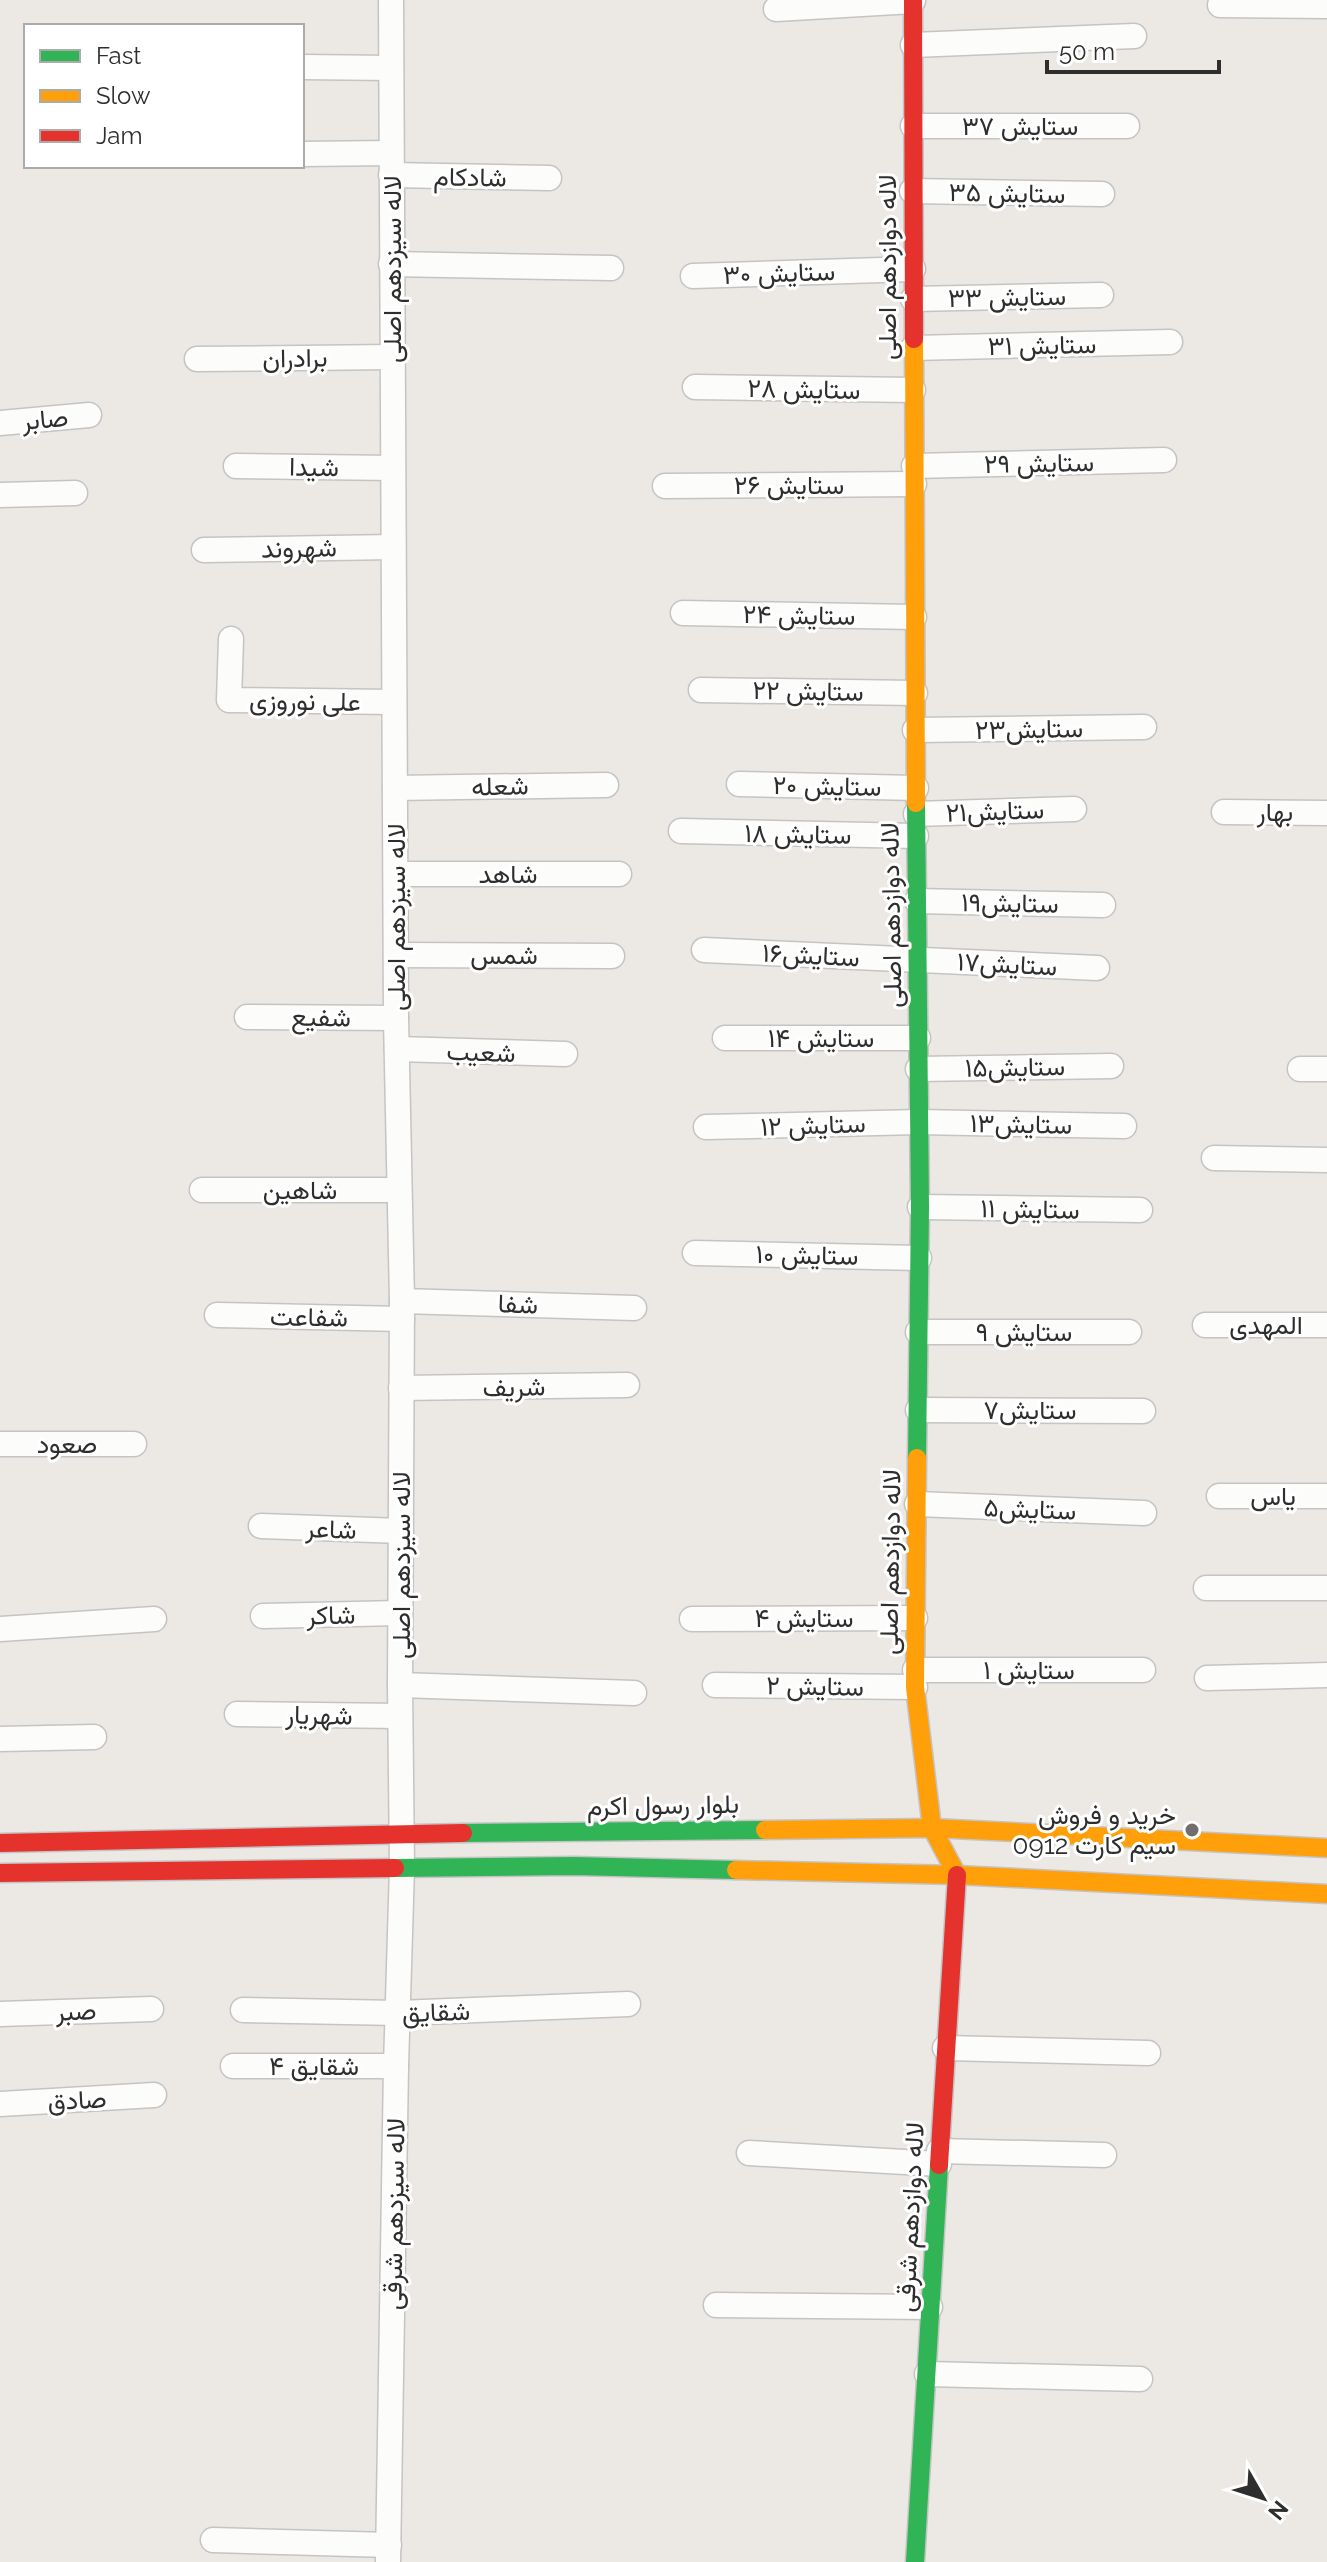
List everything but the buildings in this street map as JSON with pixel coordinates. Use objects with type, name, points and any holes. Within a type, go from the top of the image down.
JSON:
[{"type":"main road","name":"لاله دوازدهم اصلی","points":[[913,1],[914,617],[920,1207],[915,1679],[932,1828]]},
{"type":"main road","name":"بلوار رسول اکرم","points":[[0,1843],[402,1834],[932,1828],[1327,1848]]},
{"type":"main road","points":[[932,1828],[957,1875]]},
{"type":"main road","points":[[0,1873],[574,1866],[957,1875],[1327,1894]]},
{"type":"main road","name":"لاله دوازدهم شرقی","points":[[915,2562],[957,1875]]},
{"type":"street","name":"لاله سیزدهم اصلی","points":[[391,0],[396,1018],[402,1310],[402,1867]]},
{"type":"street","points":[[776,9],[913,1]]},
{"type":"street","points":[[1220,5],[1327,6]]},
{"type":"street","points":[[913,45],[1134,36]]},
{"type":"street","points":[[304,67],[391,68]]},
{"type":"street","name":"ستایش ۳۷","points":[[913,126],[1127,126]]},
{"type":"street","name":"شادکام","points":[[304,154],[549,178]]},
{"type":"street","name":"ستایش ۳۵","points":[[912,191],[1102,194]]},
{"type":"street","points":[[391,264],[611,268]]},
{"type":"street","name":"ستایش ۳۰","points":[[693,276],[913,269]]},
{"type":"street","name":"ستایش ۳۳","points":[[913,299],[1101,295]]},
{"type":"street","name":"ستایش ۳۱","points":[[913,348],[1170,342]]},
{"type":"street","name":"برادران","points":[[197,359],[392,357]]},
{"type":"street","name":"ستایش ۲۸","points":[[695,387],[913,390]]},
{"type":"street","name":"صابر","points":[[0,423],[89,415]]},
{"type":"street","name":"ستایش ۲۹","points":[[914,475],[1164,460]]},
{"type":"street","name":"شیدا","points":[[236,466],[393,468]]},
{"type":"street","name":"ستایش ۲۶","points":[[665,486],[914,475]]},
{"type":"street","points":[[0,495],[75,493]]},
{"type":"street","name":"شهروند","points":[[204,550],[393,547]]},
{"type":"street","name":"ستایش ۲۴","points":[[683,613],[914,617]]},
{"type":"street","name":"علی نوروزی","points":[[231,639],[229,700],[394,702]]},
{"type":"street","name":"ستایش ۲۲","points":[[701,690],[915,693]]},
{"type":"street","name":"ستایش۲۳","points":[[915,730],[1144,727]]},
{"type":"street","name":"ستایش ۲۰","points":[[739,784],[916,788]]},
{"type":"street","name":"شعله","points":[[395,788],[606,785]]},
{"type":"street","name":"ستایش۲۱","points":[[916,825],[1074,809]]},
{"type":"street","name":"بهار","points":[[1224,812],[1327,813]]},
{"type":"street","name":"ستایش ۱۸","points":[[681,831],[916,825]]},
{"type":"street","name":"شاهد","points":[[396,874],[619,874]]},
{"type":"street","name":"ستایش۱۹","points":[[917,901],[1103,905]]},
{"type":"street","name":"ستایش۱۶","points":[[704,950],[917,960]]},
{"type":"street","name":"شمس","points":[[396,955],[612,956]]},
{"type":"street","name":"ستایش۱۷","points":[[917,960],[1097,968]]},
{"type":"street","name":"شفیع","points":[[247,1017],[396,1018]]},
{"type":"street","name":"ستایش ۱۴","points":[[725,1038],[918,1038]]},
{"type":"street","name":"شعیب","points":[[397,1049],[565,1054]]},
{"type":"street","name":"ستایش۱۵","points":[[918,1069],[1111,1066]]},
{"type":"street","points":[[1300,1069],[1327,1069]]},
{"type":"street","name":"ستایش۱۳","points":[[919,1122],[1124,1126]]},
{"type":"street","name":"ستایش ۱۲","points":[[706,1127],[919,1122]]},
{"type":"street","points":[[1214,1158],[1327,1160]]},
{"type":"street","name":"شاهین","points":[[202,1190],[399,1190]]},
{"type":"street","name":"ستایش ۱۱","points":[[920,1207],[1140,1210]]},
{"type":"street","name":"ستایش ۱۰","points":[[695,1253],[919,1258]]},
{"type":"street","name":"شفا","points":[[402,1310],[634,1308]]},
{"type":"street","name":"شفاعت","points":[[217,1315],[402,1310]]},
{"type":"street","name":"المهدی","points":[[1205,1325],[1327,1325]]},
{"type":"street","name":"ستایش ۹","points":[[918,1332],[1129,1332]]},
{"type":"street","name":"شریف","points":[[401,1388],[627,1385]]},
{"type":"street","name":"ستایش۷","points":[[918,1410],[1143,1411]]},
{"type":"street","name":"صعود","points":[[0,1444],[134,1444]]},
{"type":"street","name":"یاس","points":[[1219,1496],[1327,1496]]},
{"type":"street","name":"ستایش۵","points":[[917,1504],[1144,1513]]},
{"type":"street","name":"شاعر","points":[[261,1526],[401,1531]]},
{"type":"street","points":[[1206,1588],[1327,1588]]},
{"type":"street","name":"شاکر","points":[[263,1616],[400,1613]]},
{"type":"street","name":"ستایش ۴","points":[[692,1619],[915,1618]]},
{"type":"street","points":[[0,1629],[154,1619]]},
{"type":"street","name":"ستایش ۱","points":[[915,1679],[1143,1670]]},
{"type":"street","points":[[1207,1678],[1327,1675]]},
{"type":"street","name":"ستایش ۲","points":[[715,1685],[915,1679]]},
{"type":"street","points":[[400,1685],[634,1693]]},
{"type":"street","name":"شهریار","points":[[237,1714],[400,1716]]},
{"type":"street","points":[[0,1739],[94,1737]]},
{"type":"street","name":"لاله سیزدهم شرقی","points":[[388,2554],[402,1867]]},
{"type":"street","name":"شقایق","points":[[243,2010],[398,2013],[628,2004]]},
{"type":"street","name":"صبر","points":[[0,2014],[151,2009]]},
{"type":"street","points":[[945,2048],[1148,2053]]},
{"type":"street","name":"شقایق ۴","points":[[233,2066],[396,2066]]},
{"type":"street","name":"صادق","points":[[0,2104],[154,2095]]},
{"type":"street","points":[[749,2153],[939,2157],[1104,2155]]},
{"type":"street","points":[[716,2305],[930,2307]]},
{"type":"street","points":[[927,2374],[1140,2379]]},
{"type":"street","points":[[213,2540],[388,2554]]},
{"type":"traffic: fast","points":[[916,803],[920,1207],[917,1458]]},
{"type":"traffic: fast","points":[[463,1833],[765,1830]]},
{"type":"traffic: fast","points":[[395,1868],[574,1866],[736,1870]]},
{"type":"traffic: fast","points":[[915,2562],[939,2165]]},
{"type":"traffic: slow","points":[[914,339],[916,803]]},
{"type":"traffic: slow","points":[[917,1458],[915,1687],[932,1828],[957,1875]]},
{"type":"traffic: slow","points":[[765,1830],[932,1828],[1327,1848]]},
{"type":"traffic: slow","points":[[736,1870],[957,1875],[1327,1894]]},
{"type":"traffic: jam","points":[[913,0],[914,339]]},
{"type":"traffic: jam","points":[[0,1843],[463,1833]]},
{"type":"traffic: jam","points":[[0,1873],[395,1868]]},
{"type":"traffic: jam","points":[[939,2165],[957,1875]]},
{"type":"place","name":"خرید و فروش سیم کارت 0912","points":[[1192,1830]]}]
